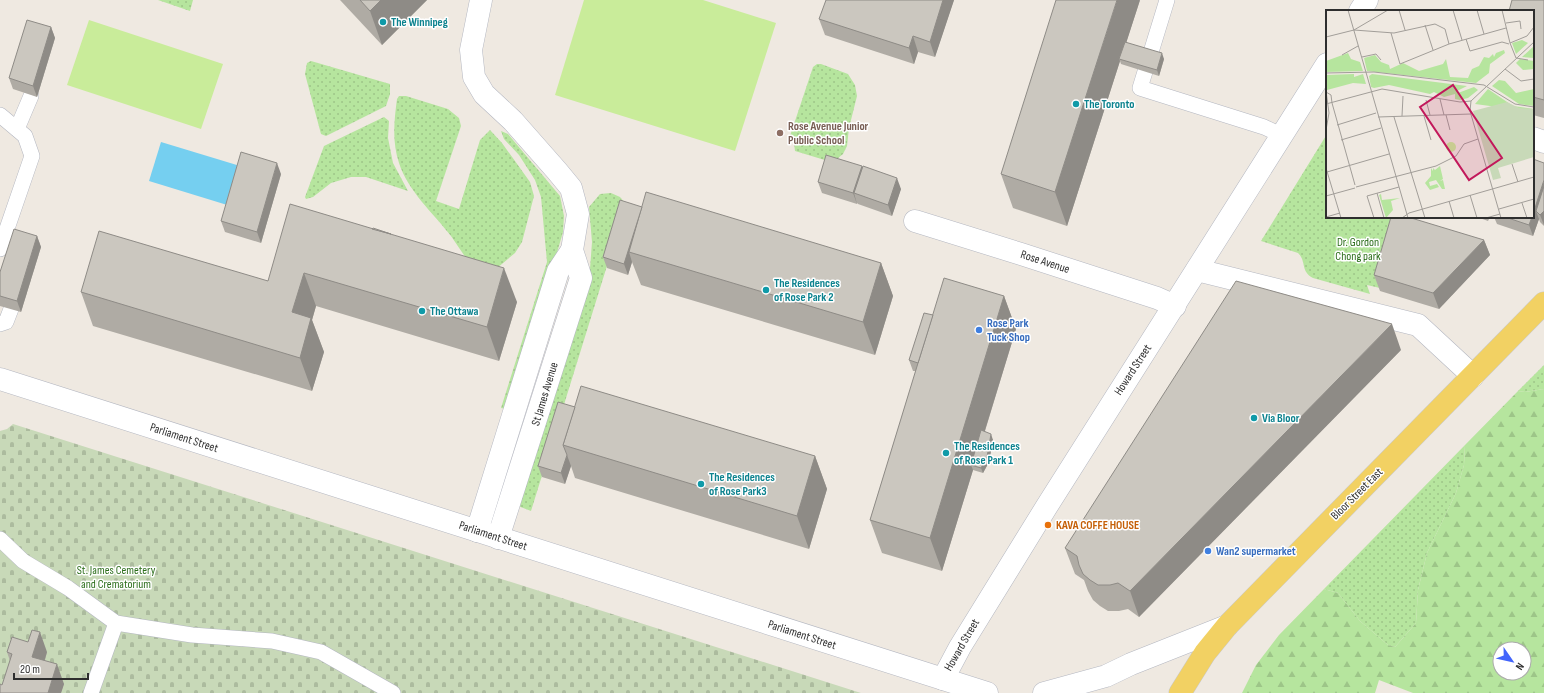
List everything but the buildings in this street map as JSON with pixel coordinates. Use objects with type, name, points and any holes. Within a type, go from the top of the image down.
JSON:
[{"type":"main road","name":"Bloor Street East","points":[[1180,693],[1205,653],[1227,626],[1544,302]]},
{"type":"street","name":"St James Avenue","points":[[477,531],[558,271],[572,250],[578,214],[571,188],[513,120],[484,94],[474,77],[471,50],[481,0]]},
{"type":"street","points":[[1361,10],[1367,0]]},
{"type":"street","name":"Howard Street","points":[[943,679],[960,647],[1047,506],[1326,66]]},
{"type":"street","points":[[1534,138],[1544,142]]},
{"type":"street","name":"Rose Avenue","points":[[915,221],[1029,256],[1157,298],[1175,306]]},
{"type":"street","name":"St James Avenue","points":[[498,538],[581,278],[572,250]]},
{"type":"street","points":[[1197,270],[1418,325],[1473,376]]},
{"type":"street","name":"Parliament Street","points":[[0,379],[986,693]]},
{"type":"street","points":[[1044,693],[1106,676],[1131,664],[1227,626]]},
{"type":"lane","points":[[1167,0],[1140,88],[1264,126],[1281,135]]},
{"type":"lane","points":[[17,129],[31,96]]},
{"type":"lane","points":[[0,115],[25,136],[32,156],[0,249]]},
{"type":"lane","points":[[0,324],[6,322],[11,309]]},
{"type":"lane","points":[[0,539],[23,561],[68,588],[116,623],[192,635],[272,640],[321,652],[393,693]]},
{"type":"lane","points":[[90,693],[116,623]]},
{"type":"green space","points":[[158,0],[193,0],[190,11]]},
{"type":"green space","points":[[584,0],[703,0],[776,23],[735,151],[555,95]]},
{"type":"green space","points":[[89,20],[223,64],[201,129],[67,85]]},
{"type":"green space","points":[[311,61],[390,84],[390,94],[386,106],[326,136],[321,134],[305,74],[307,63]]},
{"type":"green space","points":[[817,64],[821,64],[848,74],[855,85],[857,96],[849,128],[847,146],[843,154],[837,159],[828,161],[795,151],[794,143],[790,136],[813,67]]},
{"type":"green space","points":[[399,96],[406,96],[448,109],[459,118],[461,126],[436,201],[459,209],[480,140],[490,130],[502,143],[530,182],[534,196],[522,242],[515,253],[484,279],[479,276],[451,236],[408,183],[403,173],[399,163],[394,139],[395,115],[397,99]]},
{"type":"green space","points":[[384,117],[389,121],[388,138],[393,163],[408,191],[366,177],[351,177],[331,183],[313,197],[306,199],[305,197],[324,146]]},
{"type":"green space","points":[[501,131],[508,134],[560,196],[564,216],[563,232],[554,263],[506,409],[501,408],[547,262],[541,197],[535,180],[519,155],[504,139]]},
{"type":"green space","name":"Dr. Gordon Chong park","points":[[1326,136],[1326,218],[1402,218],[1380,288],[1367,285],[1370,294],[1313,278],[1306,272],[1301,256],[1298,253],[1261,241]]},
{"type":"green space","points":[[611,193],[620,197],[625,203],[624,211],[531,511],[518,506],[557,384],[590,269],[592,242],[589,207],[600,194]]},
{"type":"green space","points":[[1544,365],[1544,389],[1525,392],[1518,391]]},
{"type":"green space","points":[[1544,389],[1544,693],[1413,693],[1379,680],[1375,693],[1242,693],[1256,665],[1279,635],[1324,589],[1338,593],[1360,621],[1388,645],[1395,647],[1416,623],[1418,590],[1427,553],[1456,493],[1464,465],[1465,445],[1518,391],[1525,392]]},
{"type":"green space","name":"St. James Cemetery and Crematorium","points":[[13,424],[861,693],[0,693],[0,431],[7,429]]},
{"type":"green space","points":[[1465,445],[1464,465],[1456,493],[1427,553],[1418,590],[1416,623],[1395,647],[1388,645],[1360,621],[1338,593],[1324,589]]},
{"type":"water","points":[[161,142],[250,169],[237,208],[149,181]]},
{"type":"place","name":"The Winnipeg","points":[[383,22]]},
{"type":"place","name":"The Toronto","points":[[1076,104]]},
{"type":"place","name":"Rose Avenue Junior Public School","points":[[780,133]]},
{"type":"place","name":"The Residences of Rose Park 2","points":[[766,290]]},
{"type":"place","name":"The Ottawa","points":[[422,311]]},
{"type":"place","name":"Rose Park Tuck Shop","points":[[979,330]]},
{"type":"place","name":"Via Bloor","points":[[1254,418]]},
{"type":"place","name":"The Residences of Rose Park 1","points":[[946,453]]},
{"type":"place","name":"The Residences of Rose Park3","points":[[701,484]]},
{"type":"place","name":"KAVA COFFE HOUSE","points":[[1048,525]]},
{"type":"place","name":"Wan2 supermarket","points":[[1208,551]]}]
